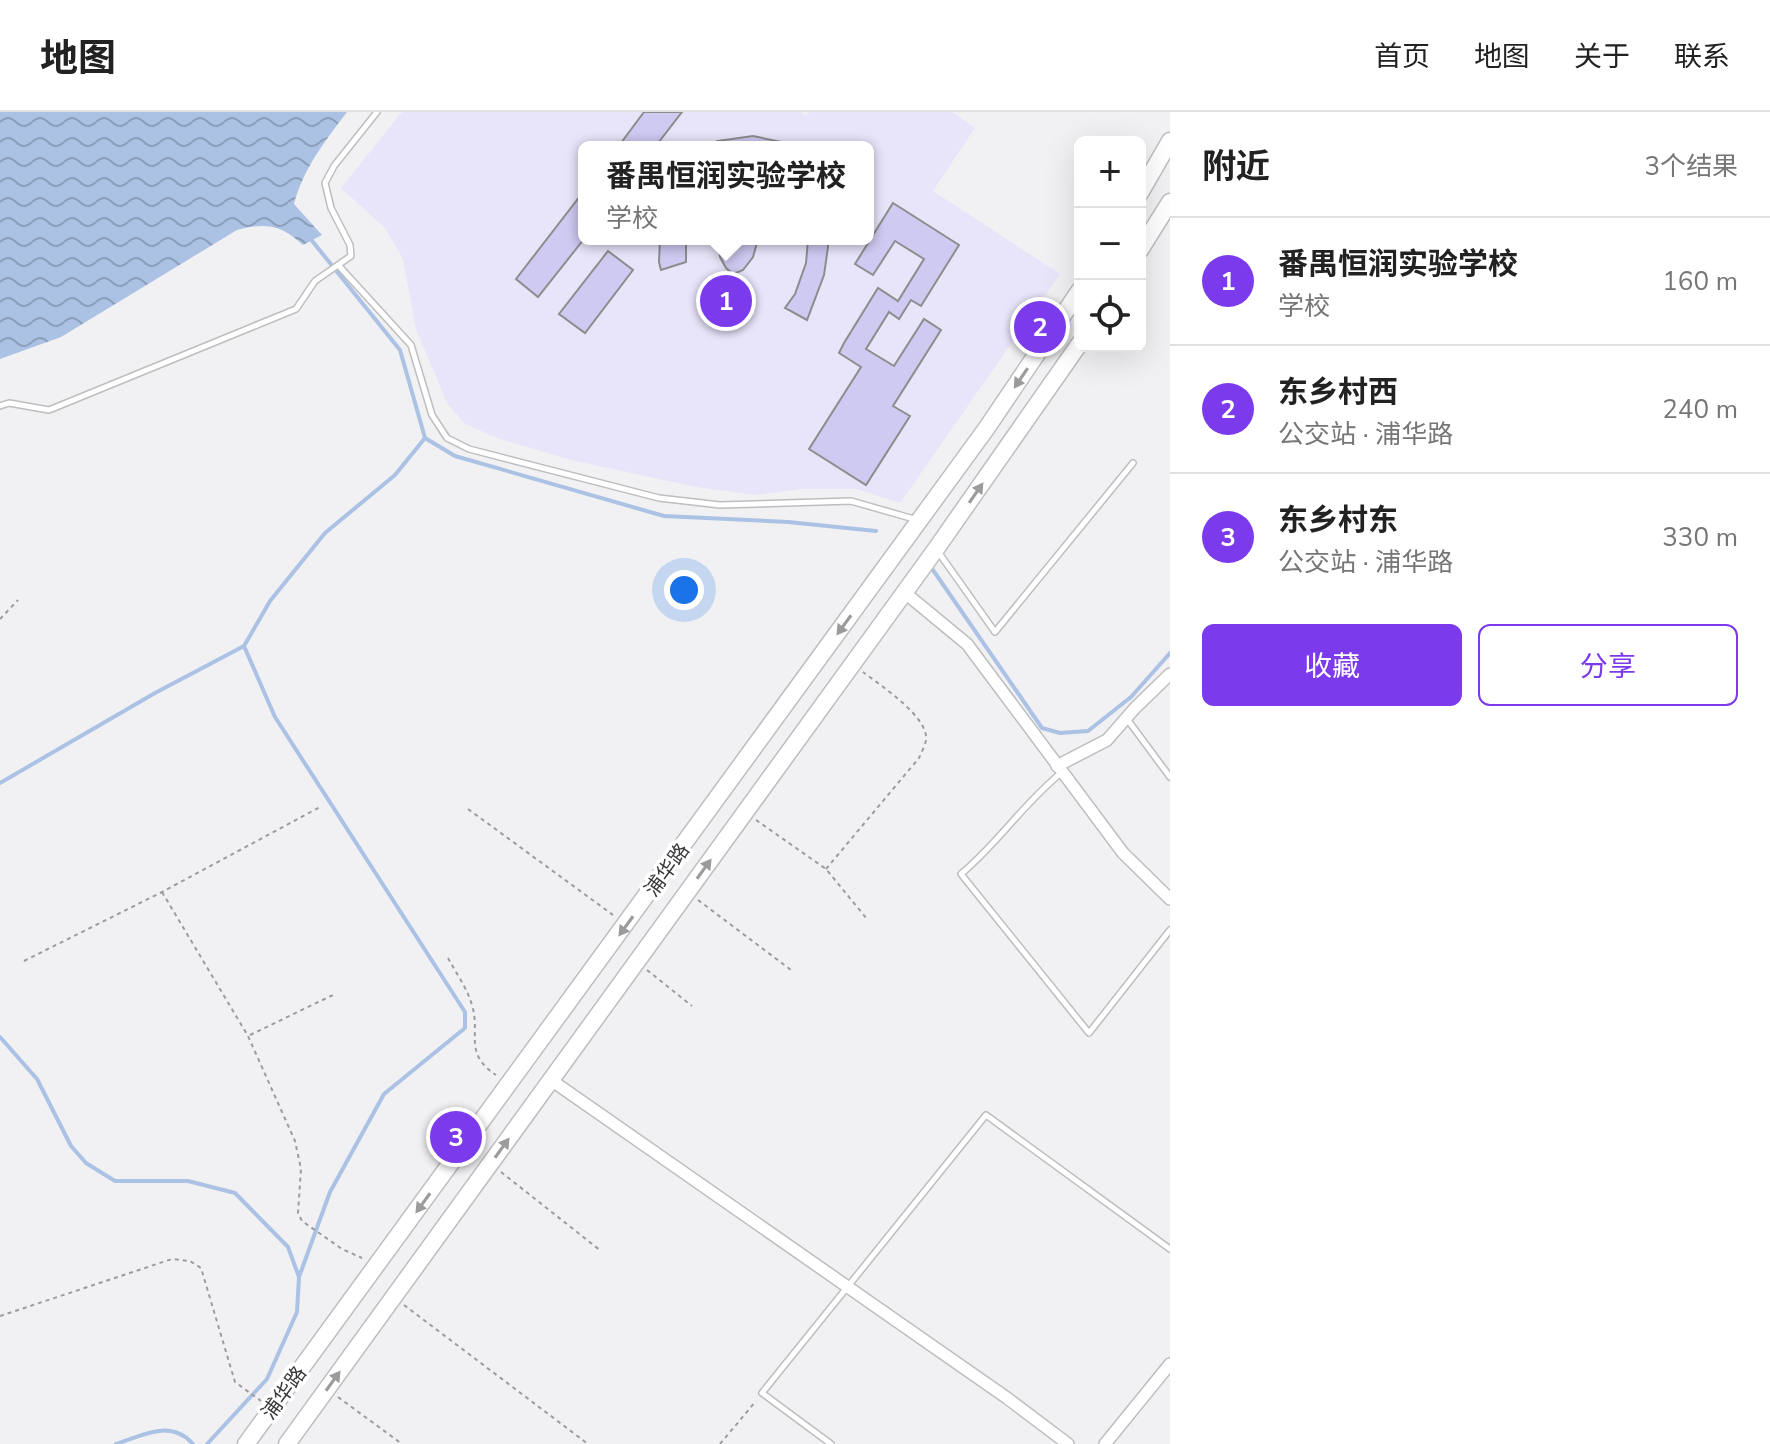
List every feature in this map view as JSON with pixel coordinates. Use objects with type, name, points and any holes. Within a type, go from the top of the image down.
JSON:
[{"type":"main road","points":[[1146,183],[1170,141]]},
{"type":"main road","points":[[1146,240],[1170,202]]},
{"type":"main road","name":"浦华路","points":[[246,1444],[920,521],[1074,299]]},
{"type":"main road","name":"浦华路","points":[[287,1444],[933,553],[1074,352]]},
{"type":"street","points":[[909,586],[967,644],[1123,853],[1170,899]]},
{"type":"street","points":[[1060,769],[1107,740],[1170,674]]},
{"type":"street","points":[[551,1080],[1007,1398],[1068,1444]]},
{"type":"street","points":[[1105,1444],[1165,1380],[1170,1364]]},
{"type":"lane","points":[[0,406],[9,403],[49,410],[296,309],[315,281],[351,256],[350,245],[331,208],[325,183],[334,166],[377,112]]},
{"type":"lane","points":[[339,266],[411,345],[432,415],[447,438],[469,449],[659,498],[720,505],[851,501],[920,521]]},
{"type":"lane","points":[[933,553],[995,632],[1133,463]]},
{"type":"lane","points":[[1126,719],[1170,777]]},
{"type":"lane","points":[[1060,769],[961,874],[1089,1033],[1170,930]]},
{"type":"lane","points":[[831,1444],[762,1393],[986,1115],[1170,1249]]},
{"type":"path","points":[[0,619],[18,600]]},
{"type":"path","points":[[826,869],[919,758],[927,739],[925,730],[910,709],[853,664]]},
{"type":"path","points":[[24,961],[162,892],[320,807]]},
{"type":"path","points":[[468,809],[627,925]]},
{"type":"path","points":[[745,812],[826,869],[867,919]]},
{"type":"path","points":[[162,892],[248,1036],[299,1153],[298,1213],[309,1227],[342,1249],[377,1265]]},
{"type":"path","points":[[688,892],[791,970]]},
{"type":"path","points":[[448,958],[473,1009],[477,1057],[485,1067],[510,1084]]},
{"type":"path","points":[[637,962],[692,1006]]},
{"type":"path","points":[[248,1036],[335,994]]},
{"type":"path","points":[[490,1164],[601,1251]]},
{"type":"path","points":[[0,1316],[172,1259],[190,1261],[201,1268],[235,1382],[259,1399]]},
{"type":"path","points":[[394,1297],[588,1444]]},
{"type":"path","points":[[328,1389],[402,1444]]},
{"type":"path","points":[[720,1444],[762,1393]]},
{"type":"shaded area","points":[[402,112],[801,112],[806,116],[809,112],[952,112],[975,128],[933,191],[1060,274],[900,503],[857,489],[800,489],[757,495],[696,487],[571,460],[500,439],[465,424],[447,403],[416,329],[403,259],[385,228],[341,188]]},
{"type":"water","points":[[0,112],[347,112],[309,167],[294,204],[322,235],[303,245],[288,233],[273,227],[256,226],[237,230],[61,337],[0,359]]},
{"type":"building","points":[[644,112],[682,112],[660,141],[622,141]]},
{"type":"building","points":[[753,136],[777,141],[717,141]]},
{"type":"building","points":[[578,199],[579,245],[538,297],[516,279]]},
{"type":"building","points":[[893,203],[959,245],[921,306],[911,300],[899,319],[889,312],[866,349],[894,366],[924,319],[941,330],[893,406],[910,416],[866,485],[809,449],[861,367],[839,353],[844,343],[878,288],[898,301],[924,259],[895,241],[873,275],[855,264],[867,245],[874,245],[874,234]]},
{"type":"building","points":[[660,245],[686,245],[686,262],[661,270]]},
{"type":"building","points":[[719,245],[756,245],[753,257],[743,270],[733,274],[720,257]]},
{"type":"building","points":[[808,245],[828,245],[824,275],[807,320],[785,308],[795,294],[806,263]]},
{"type":"building","points":[[608,251],[633,270],[585,333],[559,314]]},
{"type":"waterway","points":[[309,237],[400,350],[425,438],[455,456],[664,516],[788,522],[876,531]]},
{"type":"waterway","points":[[299,1277],[330,1192],[384,1094],[465,1028],[465,1012],[275,717],[244,646],[270,601],[325,533],[395,475],[425,438]]},
{"type":"waterway","points":[[933,570],[1042,728],[1060,733],[1088,731],[1131,697],[1170,653]]},
{"type":"waterway","points":[[0,783],[155,693],[244,646]]},
{"type":"waterway","points":[[0,1037],[37,1079],[71,1146],[86,1163],[115,1181],[188,1181],[235,1193],[288,1247],[299,1277],[297,1312],[267,1379],[207,1444]]},
{"type":"waterway","points":[[116,1444],[156,1431],[175,1432],[193,1444]]},
{"type":"place","name":"番禺恒润实验学校","points":[[726,301]]},
{"type":"place","name":"东乡村西","points":[[1040,327]]},
{"type":"place","name":"东乡村东","points":[[456,1137]]}]
